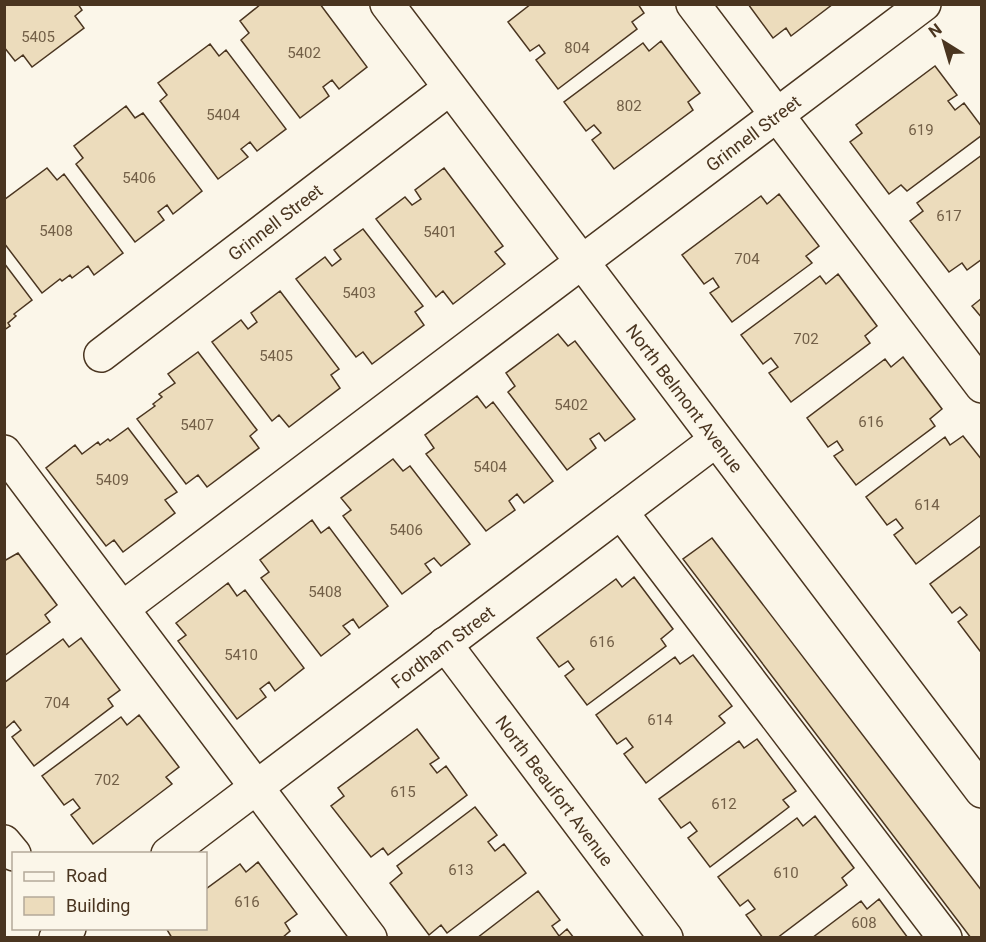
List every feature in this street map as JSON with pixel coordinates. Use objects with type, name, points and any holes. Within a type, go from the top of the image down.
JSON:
[{"type":"street","name":"North Belmont Avenue","points":[[387,4],[981,791]]},
{"type":"street","points":[[693,4],[981,386]]},
{"type":"street","name":"Grinnell Street","points":[[123,608],[924,4]]},
{"type":"street","name":"Grinnell Street","points":[[101,355],[450,88]]},
{"type":"street","name":"Fordham Street","points":[[171,852],[716,440]]},
{"type":"street","points":[[4,452],[370,938]]},
{"type":"street","points":[[621,512],[945,938]]},
{"type":"street","name":"North Beaufort Avenue","points":[[445,644],[666,938]]},
{"type":"building","points":[[4,4],[78,4],[82,10],[75,16],[84,28],[32,67],[23,55],[15,61],[4,47]]},
{"type":"building","points":[[261,4],[320,4],[367,67],[339,89],[332,80],[323,87],[329,96],[300,118],[241,40],[249,33],[240,21]]},
{"type":"building","points":[[531,4],[638,4],[644,13],[632,22],[637,29],[558,89],[536,60],[545,53],[539,45],[530,51],[508,22]]},
{"type":"building","points":[[748,4],[833,4],[791,36],[786,28],[773,38]]},
{"type":"building","points":[[661,41],[700,93],[688,102],[693,110],[614,169],[592,140],[601,133],[594,125],[586,131],[564,102],[643,43],[649,51]]},
{"type":"building","points":[[210,44],[219,56],[226,50],[286,129],[257,151],[250,142],[241,149],[248,157],[218,179],[160,101],[167,95],[158,83]]},
{"type":"building","points":[[935,66],[957,95],[948,101],[955,110],[964,103],[982,127],[982,135],[907,191],[901,185],[889,194],[850,142],[862,133],[856,125]]},
{"type":"building","points":[[126,106],[135,118],[143,113],[202,191],[173,214],[167,205],[158,212],[164,220],[135,242],[76,164],[83,158],[74,146]]},
{"type":"building","points":[[982,155],[982,259],[967,270],[962,263],[949,272],[910,221],[923,211],[917,203]]},
{"type":"building","points":[[47,168],[57,180],[64,174],[123,253],[94,275],[88,266],[72,278],[70,275],[62,281],[60,279],[42,293],[4,243],[4,200]]},
{"type":"building","points":[[444,168],[503,246],[495,252],[505,264],[453,304],[443,291],[436,297],[376,219],[405,197],[412,205],[421,199],[415,190]]},
{"type":"building","points":[[779,194],[819,246],[806,256],[812,263],[732,322],[710,293],[719,287],[713,278],[704,284],[682,255],[761,196],[767,204]]},
{"type":"building","points":[[363,229],[423,306],[415,312],[424,325],[372,364],[363,352],[356,357],[296,279],[325,257],[332,266],[341,259],[334,250]]},
{"type":"building","points":[[4,263],[32,300],[14,314],[16,316],[8,323],[10,326],[4,330]]},
{"type":"building","points":[[838,274],[877,326],[865,336],[870,343],[791,402],[769,373],[778,367],[771,358],[763,364],[741,335],[820,276],[826,284]]},
{"type":"building","points":[[280,291],[339,369],[331,375],[340,388],[289,427],[279,415],[272,421],[212,342],[241,320],[248,329],[257,322],[251,313]]},
{"type":"building","points":[[982,298],[982,318],[972,306]]},
{"type":"building","points":[[558,334],[568,346],[575,341],[635,419],[605,441],[599,433],[590,439],[596,448],[567,470],[508,392],[515,386],[506,373]]},
{"type":"building","points":[[198,352],[257,430],[250,436],[259,448],[207,487],[198,475],[186,484],[137,419],[155,406],[153,404],[162,397],[159,394],[175,383],[168,374]]},
{"type":"building","points":[[903,357],[942,409],[930,419],[935,426],[856,485],[834,456],[843,450],[837,441],[828,447],[807,418],[885,359],[891,367]]},
{"type":"building","points":[[477,396],[486,408],[493,402],[553,481],[524,503],[517,494],[509,501],[515,510],[486,531],[426,454],[434,448],[425,435]]},
{"type":"building","points":[[128,428],[177,492],[165,500],[175,513],[123,552],[114,540],[106,546],[46,468],[75,445],[82,454],[98,442],[100,445],[108,439],[110,441]]},
{"type":"building","points":[[963,436],[982,460],[982,514],[916,564],[894,535],[903,528],[896,519],[887,525],[866,497],[945,437],[950,445]]},
{"type":"building","points":[[393,459],[403,471],[410,466],[470,544],[441,566],[434,558],[425,564],[431,572],[402,594],[343,516],[351,510],[341,498]]},
{"type":"building","points":[[312,520],[321,533],[329,527],[388,606],[359,628],[353,619],[343,626],[350,634],[321,656],[261,578],[269,572],[260,560]]},
{"type":"building","points":[[712,538],[982,891],[982,938],[971,938],[683,559]]},
{"type":"building","points":[[982,545],[982,650],[980,651],[958,622],[967,615],[960,607],[952,613],[930,584]]},
{"type":"building","points":[[18,553],[57,605],[45,615],[50,622],[4,656],[4,561]]},
{"type":"building","points":[[634,577],[673,629],[661,639],[666,646],[587,705],[565,676],[574,669],[568,661],[559,667],[537,638],[616,579],[622,587]]},
{"type":"building","points":[[228,583],[237,596],[245,590],[304,668],[275,691],[269,682],[260,689],[266,697],[237,719],[178,641],[186,635],[176,623]]},
{"type":"building","points":[[81,638],[120,690],[108,699],[113,706],[34,766],[12,737],[21,730],[14,721],[6,728],[4,726],[4,683],[63,639],[69,647]]},
{"type":"building","points":[[693,655],[732,706],[719,716],[725,723],[646,783],[624,754],[633,747],[626,738],[617,744],[596,715],[675,657],[680,664]]},
{"type":"building","points":[[139,715],[179,767],[166,777],[172,784],[93,844],[71,815],[80,808],[73,799],[64,805],[42,776],[121,717],[127,725]]},
{"type":"building","points":[[417,729],[439,758],[430,764],[437,773],[446,766],[467,795],[388,855],[383,848],[371,857],[331,806],[344,796],[338,788]]},
{"type":"building","points":[[757,739],[796,791],[783,800],[789,807],[710,867],[688,838],[697,831],[690,822],[681,828],[659,799],[739,741],[744,748]]},
{"type":"building","points":[[475,807],[497,835],[488,842],[495,851],[504,844],[526,873],[447,933],[441,925],[429,935],[390,883],[402,873],[397,866]]},
{"type":"building","points":[[815,816],[854,868],[842,878],[847,885],[777,938],[763,938],[746,915],[755,909],[748,900],[740,906],[718,877],[797,818],[803,826]]},
{"type":"building","points":[[258,862],[297,914],[285,923],[290,931],[282,938],[172,938],[167,930],[207,930],[207,888],[240,864],[246,872]]},
{"type":"building","points":[[538,891],[560,920],[552,926],[559,936],[567,929],[574,938],[477,938]]},
{"type":"building","points":[[879,899],[908,938],[812,938],[861,901],[867,909]]}]
